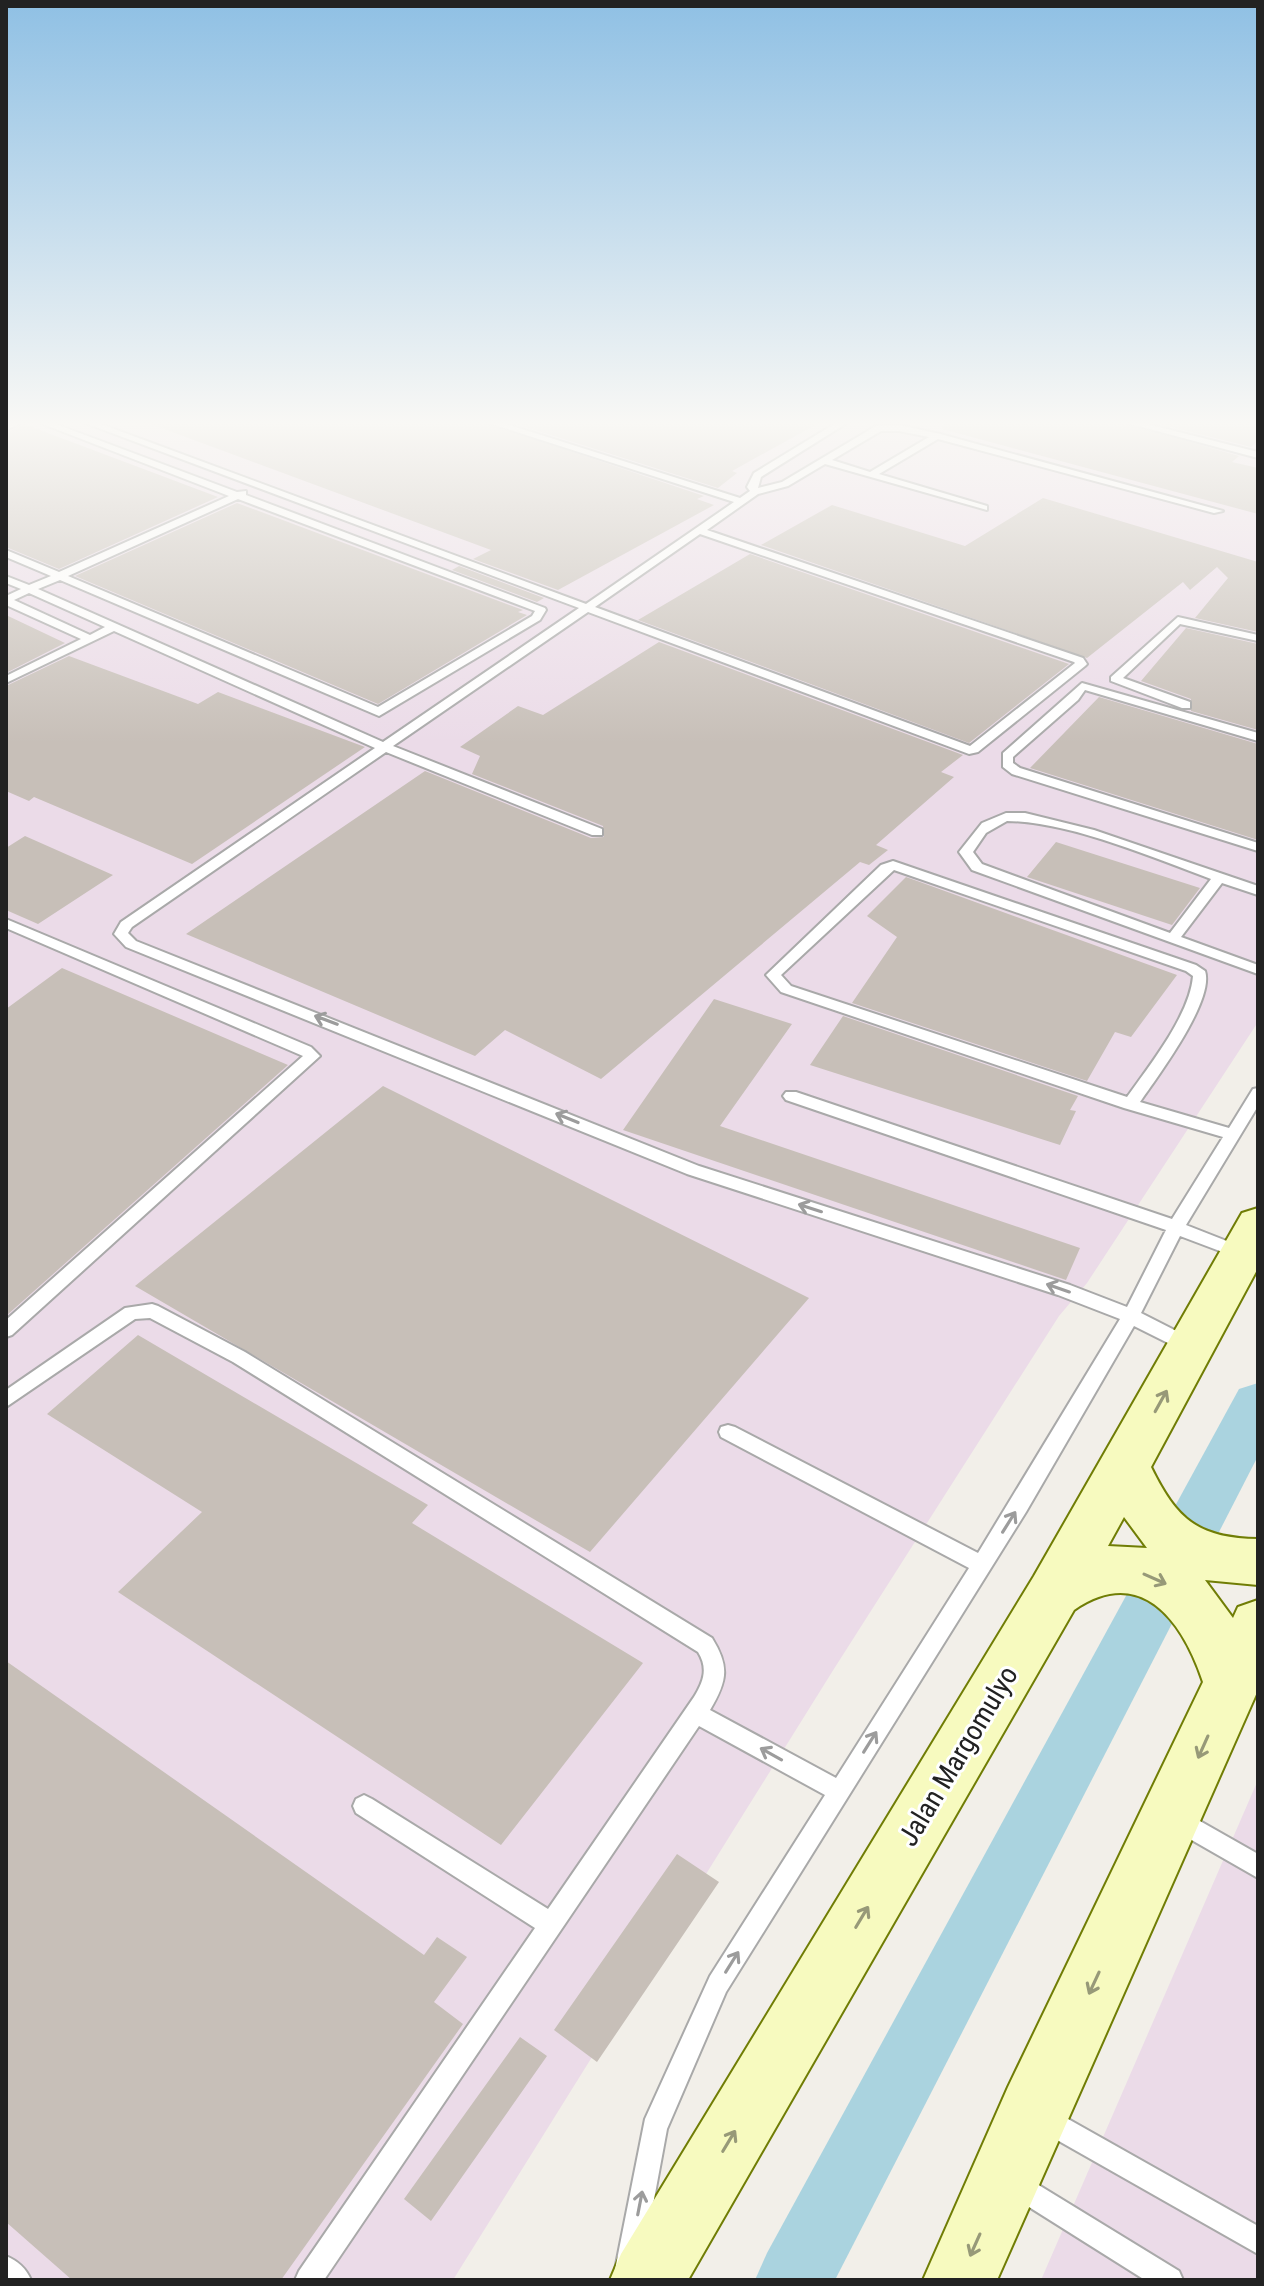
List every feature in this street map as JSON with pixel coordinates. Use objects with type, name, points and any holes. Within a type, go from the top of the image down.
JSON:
[{"type":"main road","name":"Jalan Margomulyo","points":[[647,2280],[1067,1585],[1128,1475],[1191,1346],[1250,1239]]},
{"type":"main road","points":[[1128,1475],[1152,1522],[1186,1548],[1221,1561],[1258,1562]]},
{"type":"main road","points":[[960,2280],[1033,2112],[1173,1816],[1238,1653],[1195,1604],[1175,1588],[1147,1574],[1121,1569],[1067,1585]]},
{"type":"lane","points":[[6,601],[163,530]]},
{"type":"lane","points":[[6,553],[370,711],[388,709],[536,618],[541,610],[333,530]]},
{"type":"lane","points":[[377,530],[587,607],[969,750],[1081,664],[1079,660],[700,531],[587,607],[126,925],[121,934],[131,944],[693,1170],[1064,1290],[1131,1316],[1191,1346]]},
{"type":"lane","points":[[364,541],[383,532]]},
{"type":"lane","points":[[6,579],[153,647],[384,747],[597,832]]},
{"type":"lane","points":[[6,601],[90,639]]},
{"type":"lane","points":[[1258,638],[1178,620],[1115,679],[1121,684],[1258,727]]},
{"type":"lane","points":[[6,680],[112,628]]},
{"type":"lane","points":[[153,647],[184,630]]},
{"type":"lane","points":[[441,677],[472,688]]},
{"type":"lane","points":[[1258,737],[1082,686],[1074,698],[1007,756],[1007,764],[1016,771],[1258,847]]},
{"type":"lane","points":[[1258,891],[1050,822],[1009,816],[986,824],[966,852],[977,867],[1258,970]]},
{"type":"lane","points":[[1130,1104],[1164,1055],[1199,990],[1200,974],[1191,968],[893,865],[886,868],[773,975],[786,989],[1130,1104],[1232,1134]]},
{"type":"lane","points":[[1173,938],[1219,878]]},
{"type":"lane","points":[[6,923],[306,1050],[312,1056],[6,1330]]},
{"type":"lane","points":[[626,2280],[654,2128],[718,1984],[982,1565],[1131,1316],[1176,1227],[1258,1093]]},
{"type":"lane","points":[[791,1096],[1176,1227],[1250,1239]]},
{"type":"lane","points":[[6,1400],[131,1313],[152,1311],[239,1357],[705,1645],[717,1666],[716,1681],[696,1713],[308,2280]]},
{"type":"lane","points":[[728,1432],[982,1565]]},
{"type":"lane","points":[[696,1713],[839,1791]]},
{"type":"lane","points":[[364,1806],[551,1924]]},
{"type":"lane","points":[[1173,1816],[1258,1867]]},
{"type":"lane","points":[[1033,2112],[1258,2241]]},
{"type":"lane","points":[[1005,2177],[1170,2280]]},
{"type":"lane","points":[[6,2269],[18,2280]]},
{"type":"shaded area","points":[[6,530],[1258,530],[1258,1022],[1087,1283],[1059,1316],[832,1672],[453,2280],[6,2280]]},
{"type":"shaded area","points":[[1258,1780],[1258,2280],[1041,2280]]},
{"type":"building","points":[[6,530],[146,530],[59,569],[6,547]]},
{"type":"building","points":[[178,530],[308,530],[523,610],[518,612],[527,615],[378,704],[75,576]]},
{"type":"building","points":[[436,530],[669,530],[558,590],[473,559],[491,550]]},
{"type":"building","points":[[788,530],[912,530],[965,546],[992,530],[1149,530],[1258,562],[1258,632],[1195,618],[1228,578],[1217,567],[1190,590],[1183,582],[1087,658],[761,545]]},
{"type":"building","points":[[750,554],[1069,664],[969,743],[638,620]]},
{"type":"building","points":[[459,566],[544,598],[537,602],[452,570]]},
{"type":"building","points":[[6,615],[65,643],[6,673]]},
{"type":"building","points":[[1186,628],[1258,644],[1258,730],[1191,711],[1191,699],[1141,681]]},
{"type":"building","points":[[659,642],[963,755],[941,772],[954,777],[876,845],[888,850],[869,865],[860,862],[601,1079],[505,1030],[475,1056],[186,934],[425,771],[591,838],[604,837],[603,826],[472,774],[480,756],[460,747],[518,706],[543,715]]},
{"type":"building","points":[[69,656],[198,704],[218,692],[365,747],[192,864],[34,797],[29,801],[6,791],[6,686]]},
{"type":"building","points":[[1099,697],[1258,744],[1258,840],[1030,768]]},
{"type":"building","points":[[25,836],[113,875],[38,924],[6,910],[6,848]]},
{"type":"building","points":[[1056,842],[1200,888],[1172,925],[1027,877]]},
{"type":"building","points":[[906,877],[1177,975],[1131,1037],[1115,1032],[1087,1081],[852,1003],[897,937],[867,916]]},
{"type":"building","points":[[62,968],[288,1065],[6,1316],[6,1009]]},
{"type":"building","points":[[714,999],[792,1024],[720,1126],[1080,1248],[1066,1280],[623,1130]]},
{"type":"building","points":[[843,1016],[1078,1096],[1070,1110],[1076,1111],[1060,1145],[810,1065]]},
{"type":"building","points":[[383,1086],[809,1298],[590,1552],[135,1286]]},
{"type":"building","points":[[138,1335],[428,1505],[412,1523],[643,1663],[501,1845],[118,1592],[202,1512],[47,1414]]},
{"type":"building","points":[[6,1661],[424,1955],[437,1937],[467,1957],[434,2002],[463,2024],[281,2280],[72,2280],[6,2222]]},
{"type":"building","points":[[677,1854],[719,1882],[597,2062],[554,2030]]},
{"type":"building","points":[[520,2037],[547,2056],[431,2221],[404,2199]]},
{"type":"waterway","points":[[794,2280],[1258,1404]]}]
